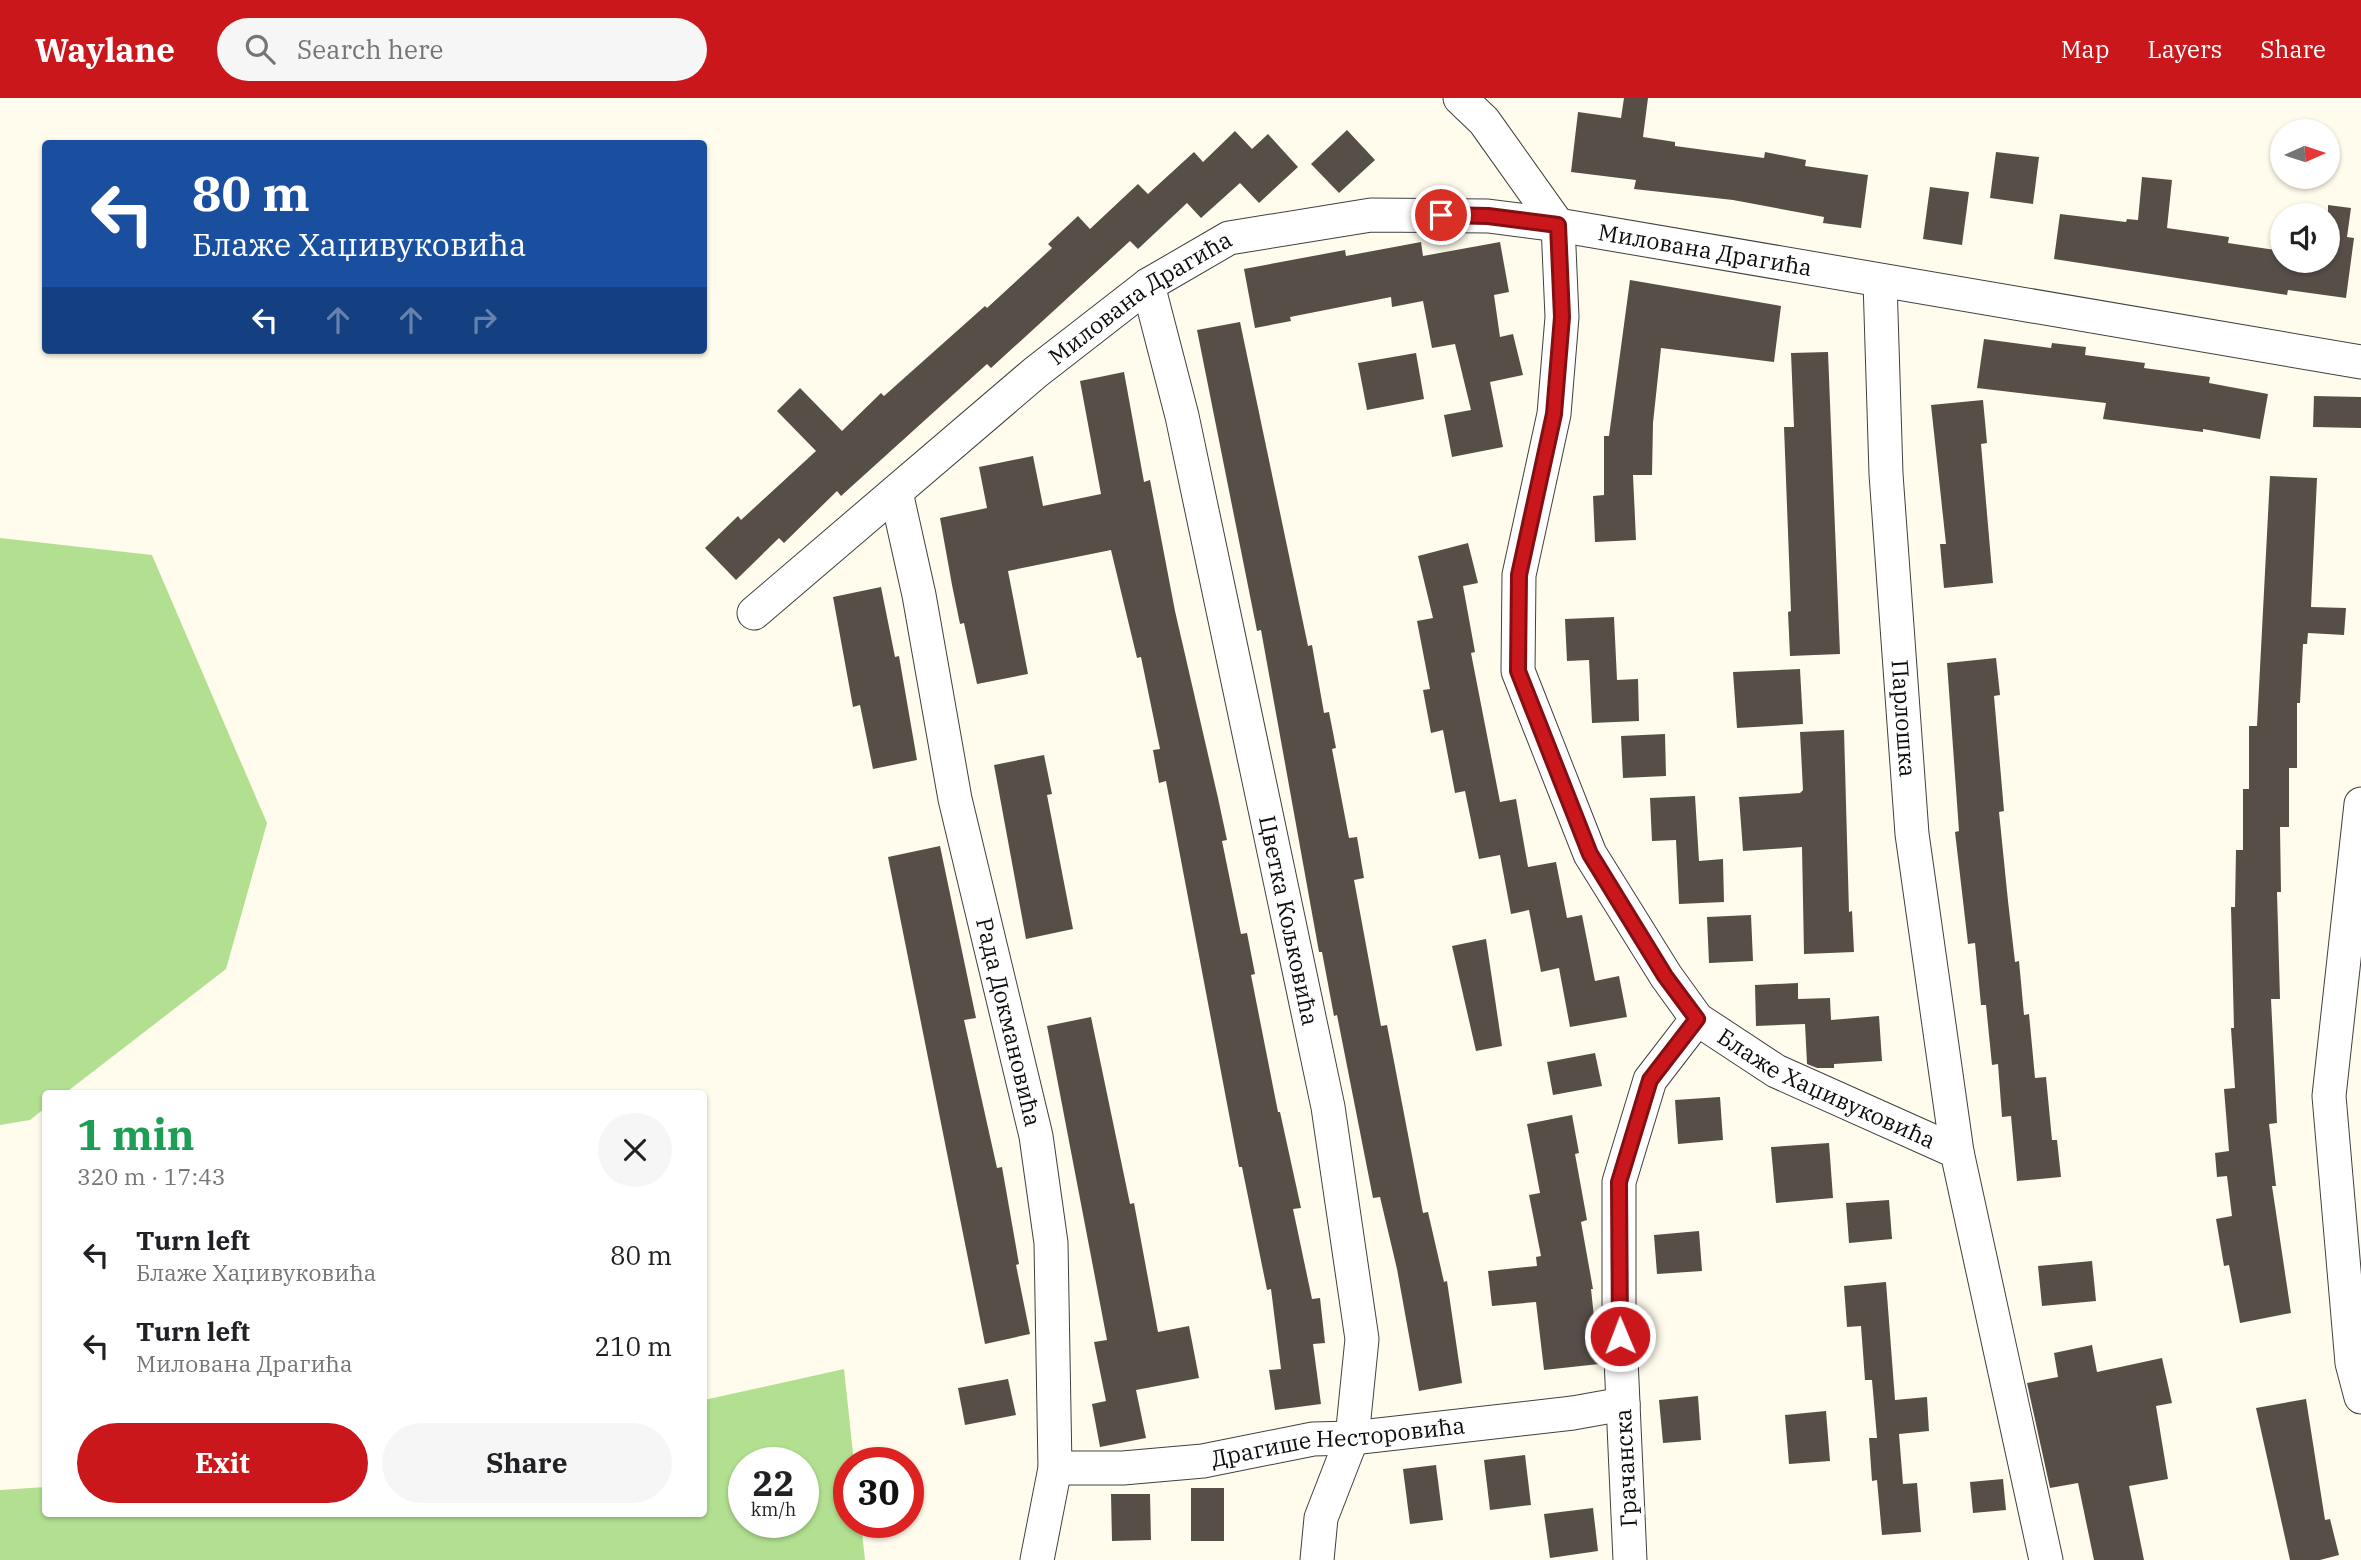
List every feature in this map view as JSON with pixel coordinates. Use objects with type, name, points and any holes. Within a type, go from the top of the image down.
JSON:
[{"type":"street","points":[[1460,98],[1484,121],[1558,225]]},
{"type":"street","name":"Милована Драгића","points":[[754,613],[1036,372],[1148,285],[1229,238],[1371,215],[1488,216],[1558,225],[2361,362]]},
{"type":"street","name":"Блаже Хаџивуковића","points":[[1558,225],[1562,317],[1554,414],[1519,575],[1518,671],[1590,854],[1665,976],[1697,1019],[1776,1071],[1957,1152],[2046,1560]]},
{"type":"street","name":"Парлошка","points":[[1880,281],[1886,474],[1912,834],[1957,1152]]},
{"type":"street","name":"Цветка Кољковића","points":[[1148,285],[1182,416],[1262,805],[1328,1107],[1362,1339],[1352,1438],[1321,1518],[1317,1560]]},
{"type":"street","name":"Рада Докмановића","points":[[896,492],[919,596],[955,799],[1036,1136],[1051,1243],[1055,1468],[1037,1560]]},
{"type":"street","points":[[2361,804],[2329,1096],[2352,1363],[2361,1397]]},
{"type":"street","name":"Грачанска","points":[[1630,1560],[1623,1404],[1619,1182],[1650,1080],[1697,1019]]},
{"type":"street","name":"Драгише Несторовића","points":[[1055,1468],[1123,1468],[1190,1462],[1313,1439],[1352,1438],[1573,1413],[1623,1404]]},
{"type":"green space","points":[[0,538],[152,555],[267,823],[226,969],[69,1090],[42,1090],[42,1110],[30,1120],[0,1125]]},
{"type":"green space","points":[[844,1369],[852,1447],[833,1447],[833,1538],[863,1538],[865,1560],[0,1560],[0,1490],[42,1487],[42,1517],[707,1517],[707,1399]]},
{"type":"building","points":[[1624,98],[1648,98],[1643,137],[1675,142],[1675,146],[1764,158],[1765,152],[1806,160],[1805,166],[1868,175],[1861,228],[1823,223],[1824,217],[1733,200],[1634,189],[1636,180],[1571,172],[1578,112],[1621,118]]},
{"type":"building","points":[[1347,130],[1375,160],[1339,193],[1311,164]]},
{"type":"building","points":[[1235,131],[1252,149],[1268,134],[1298,167],[1259,203],[1240,183],[1201,218],[1187,203],[1138,249],[1130,241],[991,368],[987,364],[841,496],[837,491],[784,543],[779,538],[736,580],[705,548],[738,516],[741,520],[816,451],[777,411],[800,388],[842,431],[881,393],[884,396],[985,306],[987,308],[1052,248],[1048,244],[1078,216],[1090,229],[1138,184],[1148,194],[1194,152],[1203,162]]},
{"type":"building","points":[[1996,152],[2039,157],[2033,204],[1990,198]]},
{"type":"building","points":[[2142,177],[2172,180],[2167,228],[2229,237],[2228,243],[2270,249],[2270,273],[2340,273],[2340,207],[2351,208],[2347,237],[2354,238],[2346,298],[2288,290],[2287,295],[2054,259],[2060,214],[2126,222],[2127,219],[2138,220]]},
{"type":"building","points":[[1930,187],[1969,192],[1962,245],[1923,239]]},
{"type":"building","points":[[1421,242],[1423,256],[1500,242],[1509,292],[1494,295],[1500,337],[1513,334],[1523,375],[1490,382],[1503,447],[1452,457],[1444,415],[1471,410],[1455,344],[1432,348],[1423,301],[1392,307],[1391,297],[1290,317],[1291,321],[1255,328],[1244,269],[1345,250],[1346,256]]},
{"type":"building","points":[[1630,280],[1781,306],[1774,362],[1661,348],[1653,423],[1652,475],[1633,475],[1636,540],[1595,542],[1593,496],[1604,495],[1604,436],[1609,436]]},
{"type":"building","points":[[1240,322],[1308,646],[1312,645],[1324,713],[1329,712],[1336,748],[1332,749],[1349,838],[1357,837],[1364,878],[1354,880],[1381,1026],[1387,1025],[1423,1213],[1428,1212],[1444,1282],[1447,1281],[1462,1383],[1419,1391],[1397,1269],[1380,1197],[1373,1198],[1337,1015],[1334,1016],[1322,952],[1319,952],[1261,630],[1257,631],[1197,330]]},
{"type":"building","points":[[1984,339],[2051,348],[2052,343],[2086,347],[2085,355],[2145,363],[2144,368],[2210,377],[2209,383],[2268,394],[2260,439],[2203,429],[2203,432],[2103,419],[2106,403],[1977,388]]},
{"type":"building","points":[[1828,352],[1840,654],[1790,656],[1788,612],[1791,611],[1784,427],[1794,427],[1791,353]]},
{"type":"building","points":[[1416,353],[1424,399],[1367,410],[1358,363]]},
{"type":"building","points":[[1124,372],[1144,482],[1150,480],[1175,611],[1227,840],[1222,841],[1241,934],[1247,933],[1255,974],[1251,975],[1278,1112],[1301,1208],[1293,1209],[1312,1299],[1320,1298],[1325,1343],[1313,1344],[1321,1404],[1275,1410],[1269,1370],[1281,1369],[1271,1289],[1267,1290],[1242,1167],[1239,1167],[1166,781],[1159,783],[1153,750],[1160,749],[1141,657],[1137,658],[1111,550],[1008,571],[1028,674],[977,684],[964,623],[960,624],[952,585],[940,518],[987,508],[979,467],[1033,456],[1043,506],[1101,494],[1080,381]]},
{"type":"building","points":[[2314,396],[2361,397],[2361,428],[2313,427]]},
{"type":"building","points":[[1983,400],[1987,443],[1981,444],[1993,583],[1944,588],[1940,544],[1946,544],[1931,405]]},
{"type":"building","points":[[2270,476],[2317,478],[2311,607],[2346,608],[2344,635],[2308,633],[2307,644],[2303,644],[2300,703],[2297,703],[2297,768],[2289,768],[2289,827],[2280,827],[2281,892],[2277,892],[2280,999],[2271,999],[2277,1123],[2269,1124],[2276,1186],[2272,1186],[2291,1313],[2240,1323],[2229,1265],[2224,1266],[2216,1219],[2232,1216],[2227,1176],[2217,1177],[2215,1153],[2229,1151],[2224,1089],[2235,1088],[2231,1028],[2234,1028],[2231,907],[2235,907],[2236,850],[2243,850],[2243,789],[2249,789],[2249,726],[2257,726]]},
{"type":"building","points":[[1468,543],[1478,583],[1463,586],[1475,652],[1471,653],[1500,802],[1516,799],[1528,867],[1556,862],[1567,918],[1582,915],[1595,981],[1619,976],[1627,1017],[1570,1027],[1559,968],[1541,972],[1529,910],[1511,914],[1500,855],[1479,859],[1465,791],[1455,793],[1443,730],[1431,733],[1423,690],[1430,689],[1417,621],[1433,618],[1418,556]]},
{"type":"building","points":[[881,587],[895,657],[899,656],[917,760],[873,769],[860,705],[853,707],[833,597]]},
{"type":"building","points":[[1614,617],[1617,680],[1638,679],[1639,721],[1592,723],[1589,660],[1567,661],[1565,619]]},
{"type":"building","points":[[1996,658],[2000,695],[1994,696],[2004,811],[1999,812],[2015,962],[2019,961],[2024,1015],[2029,1014],[2035,1078],[2046,1077],[2052,1140],[2057,1140],[2061,1177],[2017,1181],[2011,1116],[2002,1117],[1998,1064],[1992,1065],[1986,1005],[1981,1005],[1975,943],[1968,944],[1955,832],[1959,831],[1947,663]]},
{"type":"building","points":[[1800,669],[1803,724],[1737,728],[1733,672]]},
{"type":"building","points":[[1844,730],[1849,912],[1852,911],[1854,952],[1804,954],[1802,847],[1743,851],[1739,797],[1800,793],[1803,790],[1800,732]]},
{"type":"building","points":[[1665,734],[1666,776],[1623,778],[1621,736]]},
{"type":"building","points":[[1044,755],[1052,794],[1047,795],[1073,929],[1026,939],[994,765]]},
{"type":"building","points":[[1695,796],[1699,861],[1723,859],[1724,902],[1679,904],[1676,840],[1652,841],[1650,798]]},
{"type":"building","points":[[940,846],[976,1018],[964,1020],[997,1168],[1002,1167],[1019,1264],[1016,1265],[1030,1334],[985,1344],[888,857]]},
{"type":"building","points":[[1751,915],[1753,961],[1709,963],[1707,917]]},
{"type":"building","points":[[1486,939],[1502,1046],[1476,1051],[1452,946]]},
{"type":"building","points":[[1798,983],[1798,999],[1830,998],[1831,1020],[1879,1016],[1882,1061],[1834,1064],[1834,1068],[1817,1068],[1807,1064],[1805,1024],[1756,1026],[1755,985]]},
{"type":"building","points":[[1091,1017],[1130,1204],[1134,1203],[1158,1332],[1189,1326],[1199,1378],[1136,1390],[1146,1438],[1100,1447],[1092,1404],[1106,1401],[1094,1342],[1107,1340],[1047,1026]]},
{"type":"building","points":[[1595,1053],[1602,1086],[1553,1095],[1547,1062]]},
{"type":"building","points":[[1720,1097],[1723,1140],[1678,1144],[1675,1100]]},
{"type":"building","points":[[1572,1115],[1579,1153],[1575,1154],[1587,1220],[1581,1222],[1593,1289],[1599,1364],[1544,1370],[1536,1302],[1492,1306],[1488,1271],[1537,1266],[1536,1257],[1541,1256],[1529,1195],[1540,1193],[1527,1124]]},
{"type":"building","points":[[1829,1143],[1833,1198],[1776,1203],[1771,1147]]},
{"type":"building","points":[[1889,1200],[1892,1239],[1849,1243],[1846,1203]]},
{"type":"building","points":[[1699,1231],[1702,1271],[1657,1274],[1654,1235]]},
{"type":"building","points":[[2092,1261],[2096,1301],[2042,1306],[2038,1266]]},
{"type":"building","points":[[1886,1282],[1895,1400],[1927,1397],[1929,1431],[1899,1434],[1903,1484],[1917,1483],[1921,1532],[1882,1535],[1877,1480],[1872,1481],[1869,1438],[1877,1438],[1872,1380],[1865,1380],[1861,1326],[1847,1327],[1844,1286]]},
{"type":"building","points":[[2092,1345],[2097,1372],[2162,1358],[2172,1403],[2156,1406],[2168,1479],[2129,1486],[2144,1560],[2094,1560],[2078,1483],[2050,1488],[2027,1383],[2058,1377],[2054,1353]]},
{"type":"building","points":[[1008,1379],[1016,1415],[965,1425],[958,1388]]},
{"type":"building","points":[[1698,1396],[1701,1440],[1663,1443],[1659,1400]]},
{"type":"building","points":[[2306,1399],[2325,1520],[2330,1519],[2339,1555],[2320,1560],[2290,1560],[2256,1408]]},
{"type":"building","points":[[1826,1411],[1830,1461],[1789,1464],[1785,1415]]},
{"type":"building","points":[[1525,1455],[1531,1505],[1490,1510],[1484,1460]]},
{"type":"building","points":[[1436,1465],[1443,1520],[1410,1524],[1403,1469]]},
{"type":"building","points":[[2003,1479],[2006,1510],[1973,1513],[1970,1482]]},
{"type":"building","points":[[1191,1488],[1224,1488],[1224,1541],[1191,1541]]},
{"type":"building","points":[[1111,1494],[1150,1494],[1151,1540],[1112,1541]]},
{"type":"building","points":[[1593,1508],[1598,1551],[1550,1558],[1544,1514]]},
{"type":"route","points":[[1441,215],[1488,216],[1558,225],[1562,317],[1554,414],[1519,575],[1518,671],[1590,854],[1665,976],[1697,1019],[1650,1080],[1619,1182],[1620,1336]]}]
